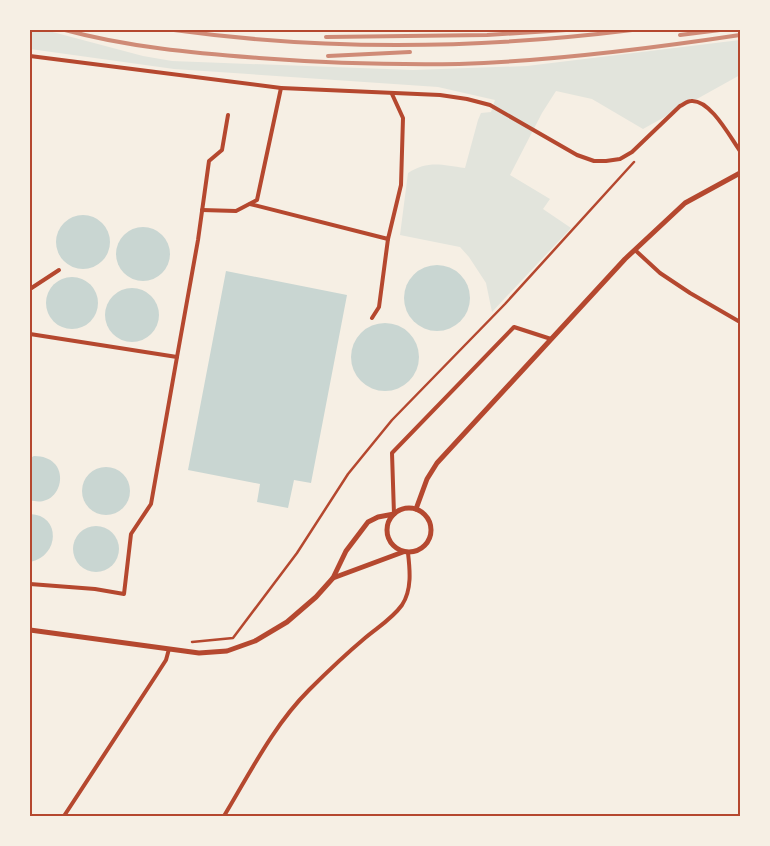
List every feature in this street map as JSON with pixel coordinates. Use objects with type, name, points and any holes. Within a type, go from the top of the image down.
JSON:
[{"type":"street","points":[[416,509],[427,478],[437,463],[635,250],[684,203],[740,173]]},
{"type":"street","points":[[30,630],[199,653],[227,652],[255,640],[288,622],[316,597],[332,578],[346,551],[368,522],[408,508],[416,509],[427,517],[430,524],[430,538],[422,549],[332,578]]},
{"type":"street","points":[[394,514],[387,526],[386,532],[392,545],[406,553]]},
{"type":"lane","points":[[30,56],[281,88],[453,96],[490,105],[577,155],[594,161],[620,159],[632,152],[680,106],[689,101],[700,102],[711,109],[740,151]]},
{"type":"lane","points":[[202,210],[236,211],[257,200],[281,88]]},
{"type":"lane","points":[[372,318],[379,307],[388,238],[401,185],[403,118],[392,94]]},
{"type":"lane","points":[[30,584],[95,589],[124,594],[131,534],[151,504],[198,240],[209,161],[222,150],[228,115]]},
{"type":"lane","points":[[250,204],[388,238]]},
{"type":"lane","points":[[635,250],[660,273],[740,322]]},
{"type":"lane","points":[[30,289],[59,270]]},
{"type":"lane","points":[[394,514],[392,453],[514,327],[551,340]]},
{"type":"lane","points":[[30,334],[177,357]]},
{"type":"lane","points":[[224,816],[280,724],[308,690],[366,637],[388,621],[403,604],[409,586],[410,571],[406,553]]},
{"type":"lane","points":[[64,816],[166,660],[169,649]]},
{"type":"path","points":[[186,642],[233,638],[297,553],[348,474],[392,420],[505,304],[635,160]]},
{"type":"shaded area","points":[[30,30],[45,30],[143,56],[172,61],[413,70],[527,66],[740,40],[740,75],[643,129],[592,99],[556,91],[542,113],[510,175],[550,199],[543,209],[571,228],[492,312],[486,283],[460,247],[400,235],[408,173],[422,166],[435,164],[465,168],[481,113],[491,112],[495,100],[438,87],[174,69],[30,49]]},
{"type":"shaded area","points":[[83,215],[93,217],[102,223],[108,232],[110,242],[108,252],[102,261],[93,267],[83,269],[73,267],[64,261],[58,252],[56,242],[58,232],[64,223],[73,217]]},
{"type":"shaded area","points":[[138,227],[148,227],[158,231],[166,239],[170,254],[166,269],[158,277],[148,281],[138,281],[128,277],[120,269],[116,259],[116,249],[120,239],[128,231]]},
{"type":"shaded area","points":[[431,265],[443,265],[455,270],[465,280],[470,292],[468,311],[455,326],[443,331],[431,331],[419,326],[409,316],[404,304],[404,292],[409,280],[419,270]]},
{"type":"shaded area","points":[[226,271],[347,295],[311,483],[294,480],[288,508],[257,502],[260,484],[188,470]]},
{"type":"shaded area","points":[[72,277],[86,281],[94,289],[98,303],[94,317],[86,325],[72,329],[58,325],[50,317],[46,303],[50,289],[58,281]]},
{"type":"shaded area","points":[[132,288],[142,290],[151,296],[157,305],[159,315],[157,325],[151,334],[142,340],[132,342],[122,340],[113,334],[107,325],[105,315],[107,305],[113,296],[122,290]]},
{"type":"shaded area","points":[[385,323],[398,326],[409,333],[416,344],[419,357],[416,370],[409,381],[398,388],[385,391],[372,388],[361,381],[354,370],[351,357],[354,344],[361,333],[372,326]]},
{"type":"shaded area","points":[[34,456],[47,458],[55,464],[59,473],[60,482],[57,491],[50,498],[41,501],[30,500],[30,458]]},
{"type":"shaded area","points":[[101,467],[111,467],[123,474],[130,486],[130,496],[123,508],[111,515],[101,515],[93,511],[86,504],[82,496],[82,486],[86,478],[93,471]]},
{"type":"shaded area","points":[[30,514],[40,516],[47,521],[52,528],[53,536],[47,552],[40,558],[30,562]]},
{"type":"shaded area","points":[[92,526],[100,526],[109,530],[115,536],[119,549],[115,562],[109,568],[100,572],[92,572],[83,568],[77,562],[73,553],[73,545],[77,536],[83,530]]},
{"type":"railway","points":[[65,30],[136,45],[210,54],[309,61],[409,64],[459,64],[564,57],[635,50],[740,35]]},
{"type":"railway","points":[[174,30],[288,42],[403,45],[518,41],[632,30]]},
{"type":"railway","points":[[326,37],[487,35],[566,30]]},
{"type":"railway","points":[[680,35],[720,30]]},
{"type":"railway","points":[[328,56],[410,52]]}]
